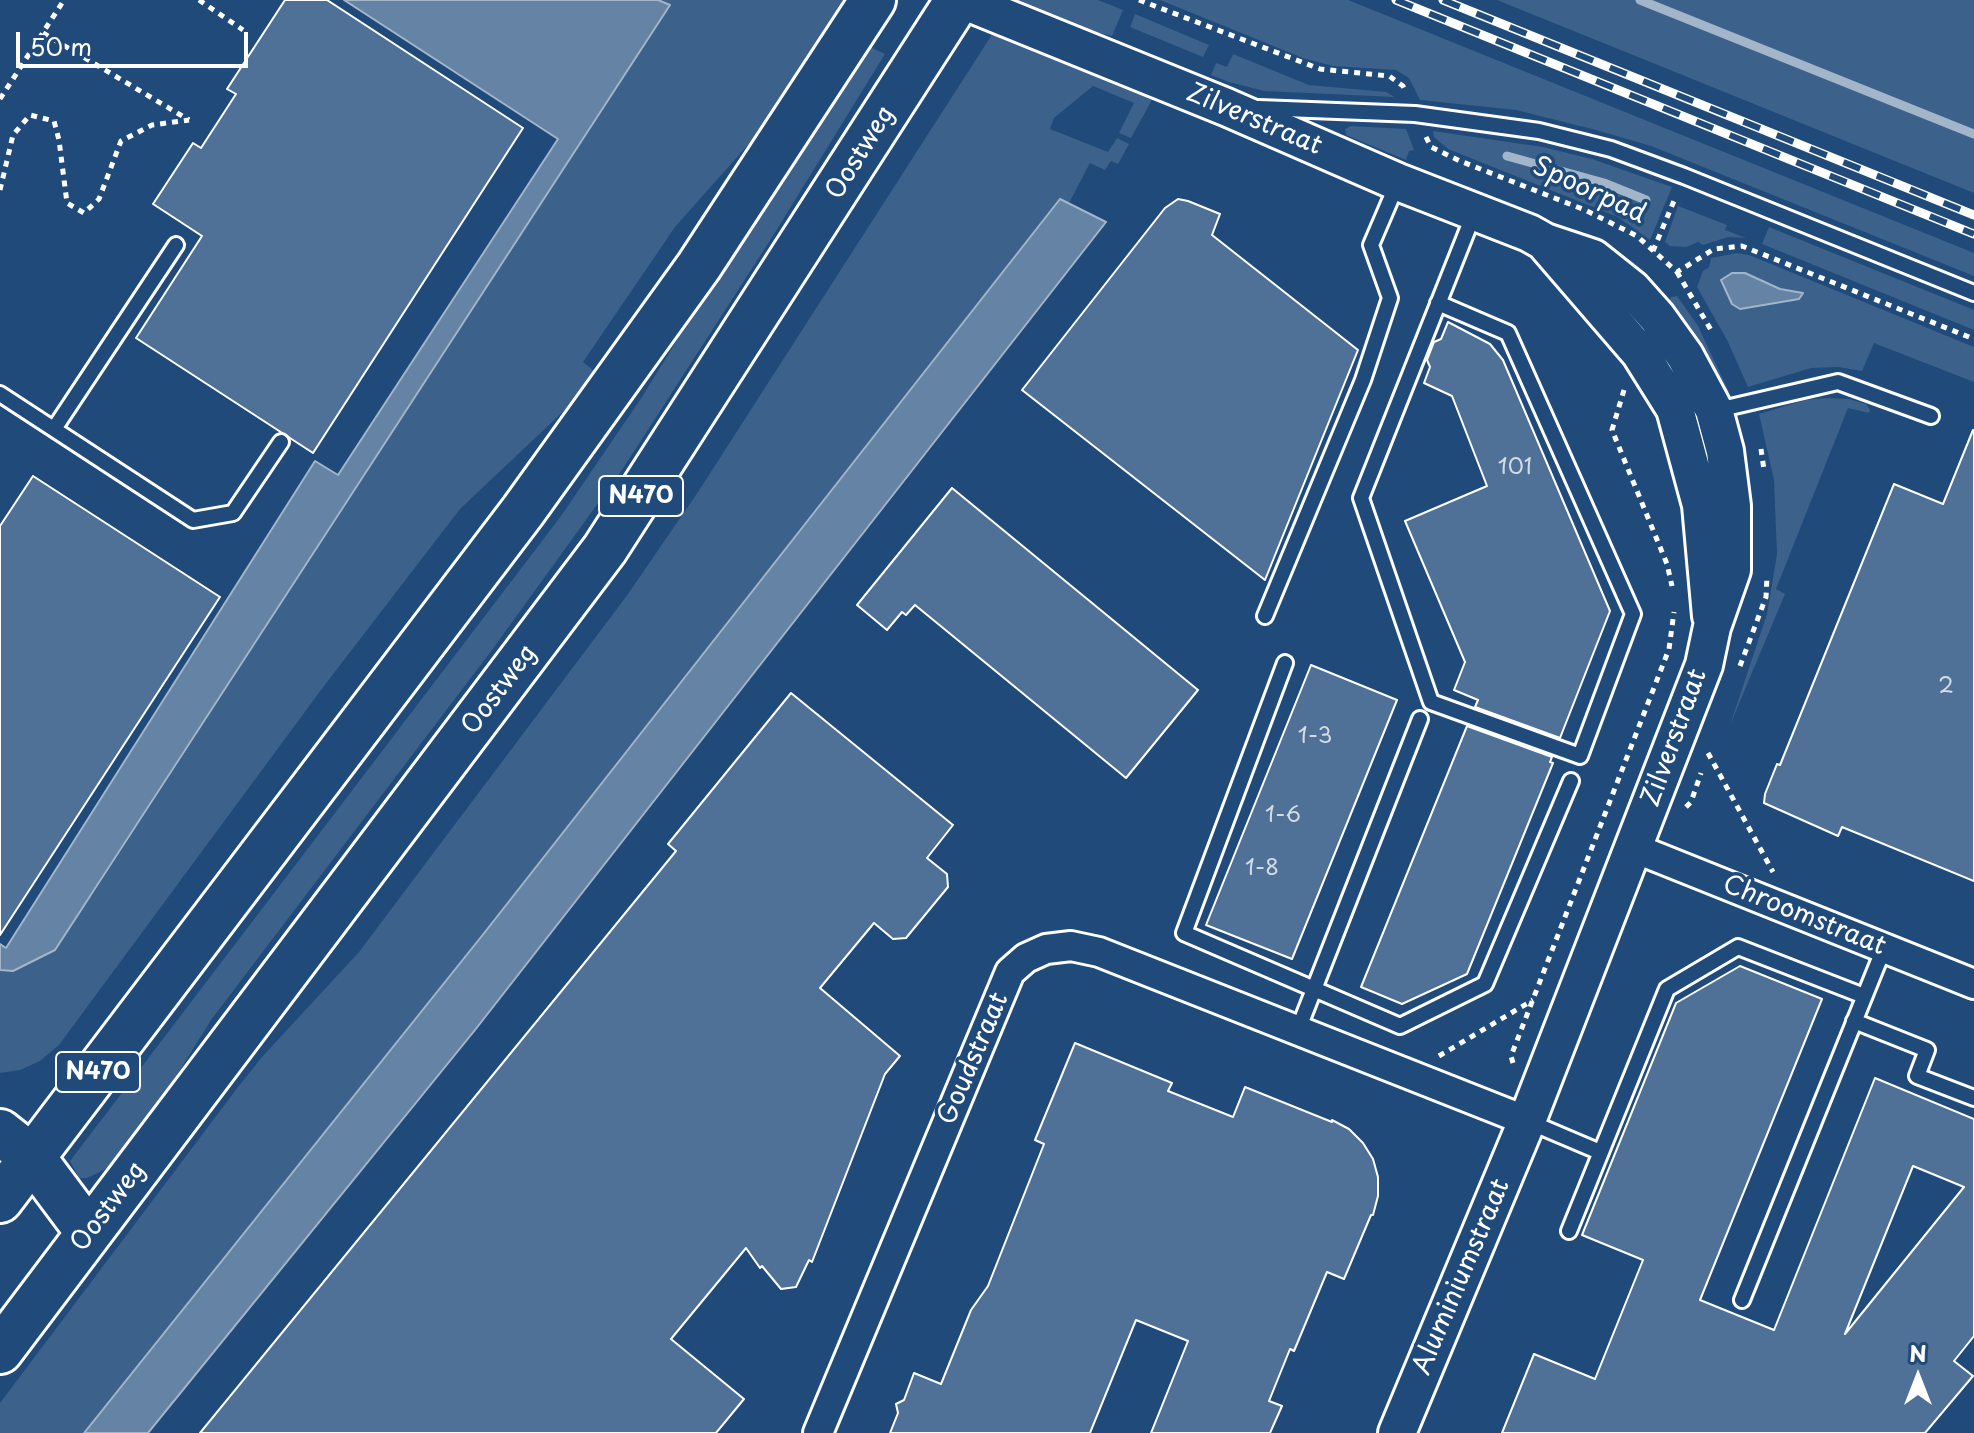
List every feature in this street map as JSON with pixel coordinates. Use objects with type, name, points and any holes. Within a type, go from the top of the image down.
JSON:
[{"type":"main road","name":"N470","points":[[0,1201],[16,1145],[532,498],[699,266],[873,0]]},
{"type":"main road","name":"Oostweg","points":[[0,1351],[597,560],[676,443],[954,8]]},
{"type":"main road","points":[[16,1145],[89,1233]]},
{"type":"main road","points":[[0,1201],[89,1233]]},
{"type":"street","name":"Zilverstraat","points":[[954,8],[1226,107],[1398,182],[1529,233],[1545,242],[1640,353],[1675,409],[1697,417],[1712,627],[1704,665],[1634,848]]},
{"type":"street","name":"Chroomstraat","points":[[1634,848],[1974,984]]},
{"type":"street","name":"Aluminiumstraat","points":[[1397,1433],[1527,1121],[1634,848]]},
{"type":"street","name":"Goudstraat","points":[[818,1433],[1010,972],[1026,958],[1046,949],[1071,946],[1099,952],[1527,1121]]},
{"type":"lane","name":"Spoorpad","points":[[1226,107],[1415,114],[1539,131],[1611,149],[1684,176],[1974,293]]},
{"type":"lane","points":[[1265,616],[1363,380],[1390,298],[1371,245],[1398,182]]},
{"type":"lane","points":[[1438,303],[1508,333],[1633,614],[1580,756],[1431,702],[1361,498],[1438,303],[1475,211]]},
{"type":"lane","points":[[54,429],[176,245]]},
{"type":"lane","points":[[1697,417],[1838,382],[1931,416]]},
{"type":"lane","points":[[0,394],[193,520],[233,513],[281,442]]},
{"type":"lane","points":[[1285,663],[1184,933],[1400,1026],[1485,984],[1571,781]]},
{"type":"lane","points":[[1298,1030],[1420,719]]},
{"type":"lane","points":[[1569,1231],[1667,989],[1738,947],[1864,996]]},
{"type":"lane","points":[[1742,1300],[1884,948]]},
{"type":"lane","points":[[1854,1021],[1927,1050],[1917,1076],[1974,1098]]},
{"type":"lane","points":[[1527,1121],[1600,1152]]},
{"type":"path","points":[[0,99],[64,0]]},
{"type":"path","points":[[199,0],[243,30]]},
{"type":"path","name":"Spoorpad","points":[[1139,0],[1320,69],[1389,76],[1403,86],[1431,147],[1585,210],[1637,236],[1677,272],[1714,249],[1742,246],[1974,339]]},
{"type":"path","points":[[0,190],[13,135],[30,115],[54,121],[67,203],[84,213],[99,199],[121,141],[152,125],[189,120],[43,33]]},
{"type":"path","points":[[1653,251],[1684,176]]},
{"type":"path","points":[[1708,753],[1795,912]]},
{"type":"path","points":[[1408,1074],[1534,999]]},
{"type":"shaded area","points":[[344,0],[658,0],[670,5],[55,950],[13,971],[0,970],[0,944],[6,948],[315,461],[338,475],[558,139]]},
{"type":"shaded area","points":[[658,0],[844,0],[794,93],[675,227],[583,362],[598,374],[586,390],[460,509],[324,686],[59,1045],[40,1061],[20,1070],[0,1073],[0,970],[14,971],[93,894],[670,6]]},
{"type":"shaded area","points":[[1014,0],[1098,0],[1123,10],[1112,36],[1086,30]]},
{"type":"shaded area","points":[[1160,0],[1348,0],[1974,253],[1974,276],[1651,146],[1516,110],[1420,100],[1409,78],[1396,70],[1333,66],[1303,58]]},
{"type":"shaded area","points":[[1497,0],[1974,0],[1974,193]]},
{"type":"shaded area","points":[[1135,14],[1209,45],[1203,57],[1130,27]]},
{"type":"shaded area","points":[[993,33],[1153,98],[1131,138],[1119,133],[1134,103],[1093,86],[1054,118],[1050,129],[1108,152],[1117,138],[1129,144],[1118,164],[1111,161],[1105,170],[1090,163],[1069,203],[1060,200],[485,932],[84,1433],[0,1433],[0,1403],[238,1087],[359,952],[628,594],[698,492]]},
{"type":"shaded area","points":[[866,45],[885,54],[771,239],[622,470],[492,650],[211,1020],[136,1141],[104,1170],[87,1178],[79,1178],[70,1161],[561,516],[642,397],[744,231]]},
{"type":"shaded area","points":[[1233,54],[1309,85],[1386,92],[1395,97],[1264,91],[1211,75],[1216,63],[1227,67]]},
{"type":"shaded area","points":[[1351,126],[1406,129],[1414,150],[1409,151],[1406,160],[1346,135],[1345,129]]},
{"type":"shaded area","points":[[1433,131],[1543,147],[1592,159],[1672,187],[1650,240],[1618,217],[1448,149],[1434,137]]},
{"type":"shaded area","points":[[1060,199],[1106,222],[475,1030],[148,1433],[84,1433],[485,932]]},
{"type":"shaded area","points":[[1678,206],[1727,225],[1725,230],[1746,238],[1728,237],[1703,245],[1698,242],[1686,247],[1670,246],[1665,242]]},
{"type":"shaded area","points":[[1769,227],[1974,310],[1974,330],[1762,244]]},
{"type":"shaded area","points":[[1737,253],[1749,255],[1974,347],[1974,382],[1874,343],[1862,371],[1838,367],[1811,368],[1748,387],[1727,340],[1697,287],[1711,258]]},
{"type":"shaded area","points":[[1732,273],[1745,273],[1780,289],[1803,293],[1799,299],[1740,309],[1732,304],[1721,280]]},
{"type":"shaded area","points":[[1677,296],[1698,326],[1729,392],[1722,391],[1666,309],[1671,297]]},
{"type":"shaded area","points":[[1849,399],[1866,404],[1870,410],[1869,413],[1848,408],[1776,589],[1785,594],[1730,725],[1767,614],[1777,554],[1774,480],[1759,414],[1805,400]]},
{"type":"building","points":[[285,0],[327,0],[523,128],[313,453],[136,338],[202,236],[153,204],[193,143],[201,148],[236,94],[227,89]]},
{"type":"building","points":[[1178,199],[1220,214],[1212,235],[1358,350],[1265,580],[1022,390],[1165,208]]},
{"type":"building","points":[[1448,322],[1490,344],[1503,360],[1610,611],[1560,738],[1475,707],[1478,700],[1454,690],[1465,662],[1405,521],[1487,486],[1452,396],[1424,383],[1430,367],[1427,360],[1434,342],[1441,339]]},
{"type":"building","points":[[1973,430],[1974,881],[1842,827],[1838,836],[1764,803],[1777,764],[1780,765],[1894,484],[1943,504]]},
{"type":"building","points":[[33,476],[220,597],[0,935],[0,526]]},
{"type":"building","points":[[952,488],[1198,690],[1126,778],[915,605],[906,615],[902,612],[887,630],[857,605]]},
{"type":"building","points":[[1311,665],[1397,700],[1292,959],[1206,925]]},
{"type":"building","points":[[791,693],[953,825],[927,858],[947,874],[948,887],[906,938],[893,939],[874,923],[820,988],[900,1056],[885,1074],[812,1262],[809,1260],[796,1287],[781,1289],[746,1248],[671,1339],[744,1399],[716,1433],[200,1433],[676,851],[668,844]]},
{"type":"building","points":[[1467,726],[1552,757],[1550,762],[1553,763],[1467,974],[1402,1004],[1361,987]]},
{"type":"building","points":[[1740,966],[1822,999],[1700,1300],[1774,1330],[1875,1078],[1974,1119],[1974,1336],[1954,1361],[1973,1376],[1925,1433],[1502,1433],[1534,1354],[1595,1379],[1643,1260],[1582,1235],[1676,1003]],"holes":[[[1913,1166],[1964,1187],[1845,1334]]]},
{"type":"building","points":[[1075,1043],[1172,1083],[1168,1091],[1233,1117],[1245,1087],[1332,1120],[1349,1129],[1373,1159],[1378,1177],[1378,1196],[1373,1215],[1344,1279],[1327,1272],[1294,1351],[1290,1349],[1269,1401],[1282,1406],[1270,1433],[1151,1433],[1188,1341],[1136,1320],[1090,1433],[890,1433],[898,1413],[896,1404],[904,1400],[914,1373],[941,1384],[971,1310],[988,1286],[1044,1144],[1035,1140]]},
{"type":"waterway","points":[[1640,0],[1974,134]]},
{"type":"waterway","points":[[1507,156],[1604,183],[1646,200]]},
{"type":"railway","points":[[1396,0],[1974,234]]},
{"type":"railway","points":[[1443,0],[1974,215]]}]
